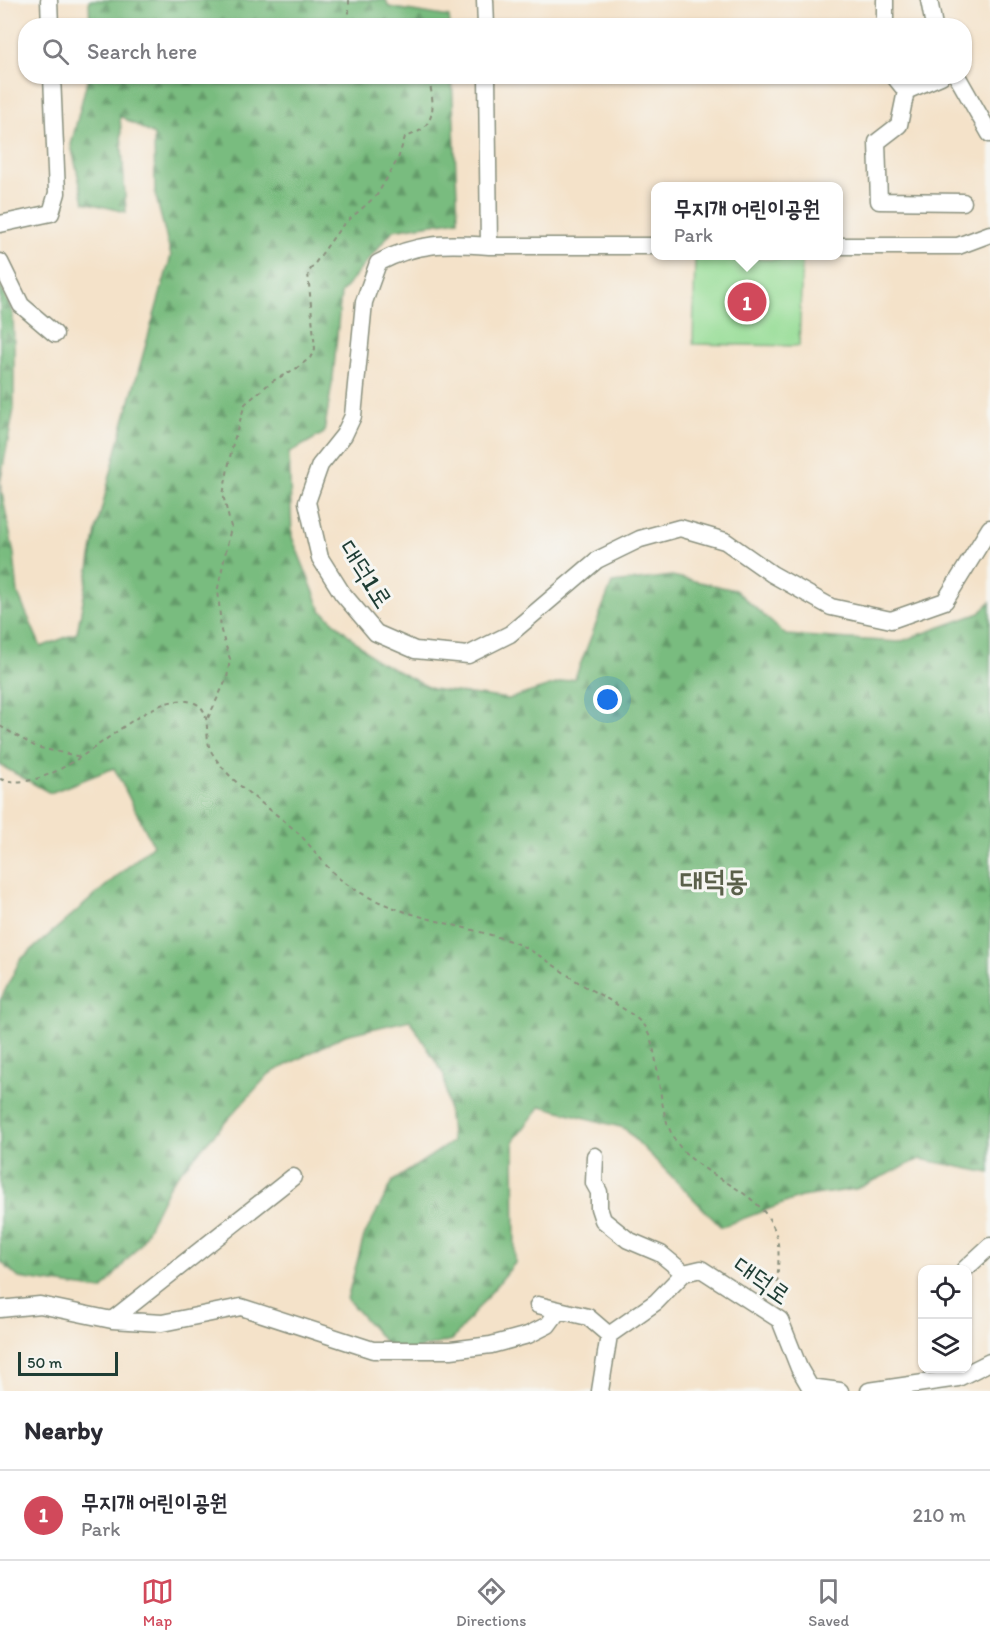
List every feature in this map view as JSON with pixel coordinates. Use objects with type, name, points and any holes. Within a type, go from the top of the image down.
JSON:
[{"type":"street","points":[[49,0],[50,18]]},
{"type":"street","points":[[485,0],[486,18]]},
{"type":"street","points":[[885,0],[885,18]]},
{"type":"street","points":[[929,0],[932,18]]},
{"type":"street","points":[[0,224],[51,213],[57,193],[52,84]]},
{"type":"street","points":[[487,84],[489,246]]},
{"type":"street","points":[[900,84],[906,91]]},
{"type":"street","points":[[906,91],[922,84]]},
{"type":"street","points":[[962,84],[990,134]]},
{"type":"street","points":[[906,91],[899,124],[877,142],[879,201],[963,202]]},
{"type":"street","points":[[843,246],[958,246],[990,234]]},
{"type":"street","name":"대덕1로","points":[[651,246],[489,246],[440,243],[400,251],[378,263],[364,302],[353,416],[344,435],[320,465],[307,502],[320,558],[342,593],[376,633],[415,650],[468,655],[510,634],[597,560],[640,539],[680,528],[725,541],[772,574],[831,607],[891,620],[945,601],[990,528]]},
{"type":"street","points":[[0,262],[21,305],[55,334]]},
{"type":"street","points":[[595,1156],[594,1183],[599,1192],[599,1208],[603,1220],[628,1240],[662,1254],[684,1273],[656,1302],[609,1335],[600,1391]]},
{"type":"street","points":[[112,1320],[293,1178]]},
{"type":"street","points":[[968,1265],[990,1245]]},
{"type":"street","name":"대덕로","points":[[684,1273],[701,1269],[780,1320],[808,1389],[840,1391]]},
{"type":"street","points":[[0,1309],[40,1305],[112,1320],[162,1323],[241,1307],[373,1350],[451,1350],[491,1345],[528,1335],[548,1325],[559,1310]]},
{"type":"street","points":[[538,1305],[588,1317],[609,1335]]},
{"type":"street","points":[[869,1391],[958,1378],[990,1362]]},
{"type":"path","points":[[349,0],[349,18]]},
{"type":"path","points":[[430,84],[432,114],[426,128],[420,133],[405,138],[398,159],[377,195],[341,227],[308,273],[315,348],[304,363],[271,382],[245,404],[232,447],[223,495],[231,526],[218,588],[218,615],[230,659],[227,678],[208,719],[208,748],[218,763],[297,832],[345,883],[375,900],[431,921],[506,940],[538,953],[573,980],[644,1025],[653,1053],[664,1111],[675,1140],[712,1174],[748,1196],[768,1218],[777,1236],[776,1287],[780,1320]]},
{"type":"path","points":[[0,779],[8,782],[46,776],[81,757],[148,711],[175,701],[190,701],[205,713],[208,719]]},
{"type":"path","points":[[0,726],[36,747],[81,757]]},
{"type":"green space","points":[[89,0],[386,0],[389,7],[449,18],[90,18]]},
{"type":"green space","points":[[86,84],[452,84],[458,220],[393,230],[341,293],[333,378],[324,433],[289,453],[292,537],[321,610],[376,660],[432,689],[509,699],[575,678],[612,583],[672,576],[735,590],[786,635],[899,642],[980,613],[990,602],[990,1173],[920,1159],[856,1189],[801,1197],[721,1227],[624,1128],[541,1106],[514,1140],[515,1263],[452,1340],[396,1355],[347,1299],[364,1236],[393,1181],[452,1142],[444,1075],[410,1020],[345,1035],[269,1074],[171,1182],[141,1243],[102,1290],[19,1278],[0,1261],[0,1001],[20,960],[153,845],[114,768],[50,793],[0,765],[0,483],[14,554],[18,594],[41,647],[77,633],[96,531],[123,425],[171,256],[155,193],[154,135],[120,116],[126,212],[84,202],[71,145]]},
{"type":"green space","points":[[695,260],[802,260],[799,346],[693,344]]},
{"type":"green space","points":[[0,285],[13,312],[14,409],[0,483]]},
{"type":"place","name":"무지개 어린이공원","points":[[747,302]]},
{"type":"district","name":"대덕동","points":[[714,880]]}]
